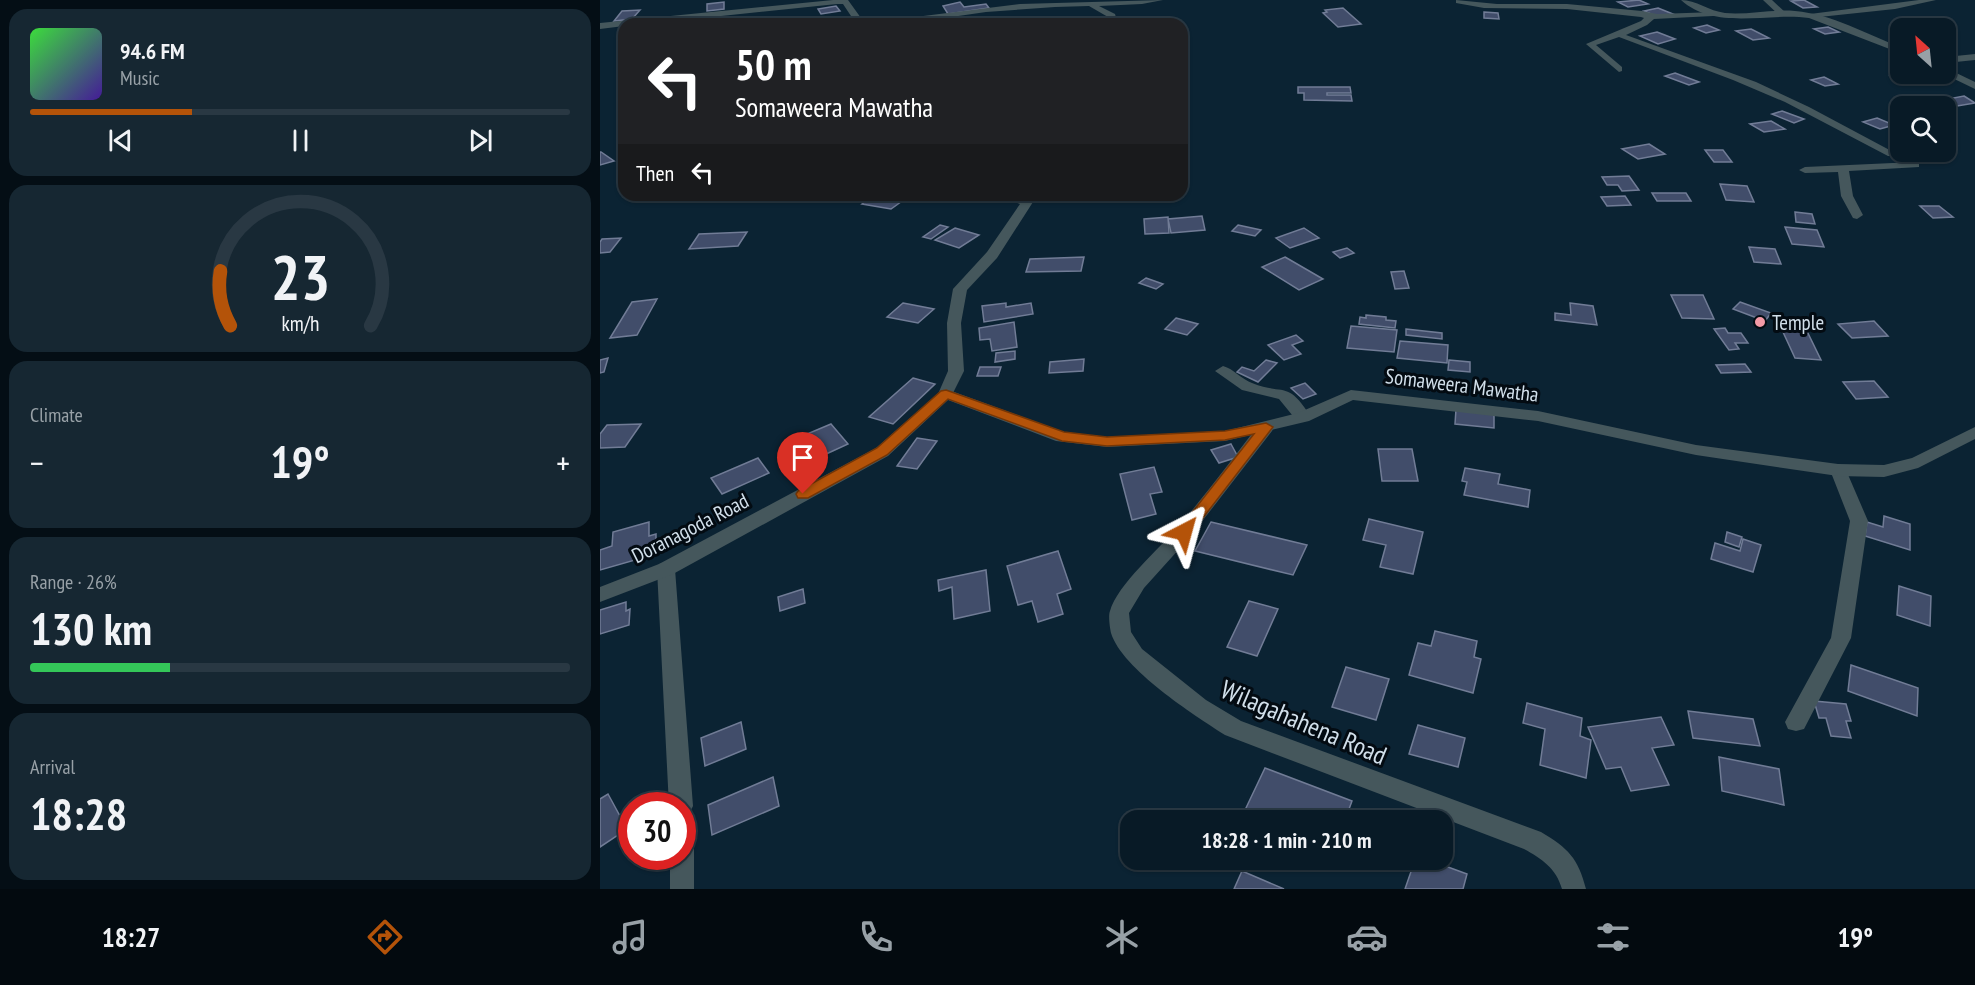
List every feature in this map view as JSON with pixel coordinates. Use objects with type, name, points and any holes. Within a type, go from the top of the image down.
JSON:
[{"type":"street","points":[[930,18],[1016,6],[1086,2],[1126,4],[1159,0]]},
{"type":"street","points":[[1541,0],[1551,6]]},
{"type":"street","points":[[1685,0],[1697,10],[1713,14]]},
{"type":"street","points":[[1767,0],[1783,14]]},
{"type":"street","points":[[1459,1],[1642,13],[1657,17],[1713,14],[1810,16],[1895,7],[1932,0]]},
{"type":"street","points":[[679,18],[837,2],[845,2],[857,18]]},
{"type":"street","points":[[1086,2],[1113,18]]},
{"type":"street","points":[[1619,69],[1590,44],[1644,23],[1650,18],[1642,13]]},
{"type":"street","points":[[958,18],[961,14]]},
{"type":"street","points":[[1810,16],[1890,46]]},
{"type":"street","points":[[600,26],[618,24]]},
{"type":"street","points":[[1620,34],[1623,38],[1668,55],[1698,62],[1755,85],[1890,153]]},
{"type":"street","points":[[1956,59],[1975,57]]},
{"type":"street","points":[[1956,76],[1975,86]]},
{"type":"street","points":[[1805,170],[1914,165]]},
{"type":"street","points":[[1843,168],[1847,196],[1857,215]]},
{"type":"street","points":[[946,394],[956,371],[954,323],[960,289],[992,255],[1025,201]]},
{"type":"street","points":[[1222,371],[1246,387],[1283,393],[1295,403],[1303,417]]},
{"type":"street","name":"Somaweera Mawatha","points":[[946,394],[1062,437],[1107,442],[1225,436],[1303,417],[1351,395],[1538,416],[1696,450],[1838,470],[1884,471],[1918,462],[1975,432]]},
{"type":"street","name":"Doranagoda Road","points":[[600,595],[666,569],[882,452],[946,394]]},
{"type":"street","name":"Wilagahahena Road","points":[[1266,427],[1184,532],[1137,583],[1119,612],[1121,633],[1135,655],[1198,707],[1233,728],[1532,840],[1553,853],[1569,869],[1574,889]]},
{"type":"street","points":[[1797,722],[1841,638],[1859,521],[1838,470]]},
{"type":"street","points":[[666,569],[680,792]]},
{"type":"street","points":[[682,870],[682,889]]},
{"type":"building","points":[[1639,0],[1648,4],[1628,7],[1618,2]]},
{"type":"building","points":[[1804,0],[1817,7],[1803,8],[1791,1]]},
{"type":"building","points":[[724,2],[724,9],[707,11],[707,4]]},
{"type":"building","points":[[960,2],[964,7],[986,4],[989,8],[948,14],[943,6]]},
{"type":"building","points":[[836,6],[840,11],[821,14],[818,9]]},
{"type":"building","points":[[1343,8],[1361,24],[1338,27],[1323,13],[1327,12],[1325,10]]},
{"type":"building","points":[[1658,8],[1673,14],[1658,17],[1644,11]]},
{"type":"building","points":[[640,10],[633,18],[618,18],[618,21],[614,21],[622,11]]},
{"type":"building","points":[[1484,12],[1498,13],[1499,19],[1484,18]]},
{"type":"building","points":[[1707,25],[1719,30],[1706,33],[1694,28]]},
{"type":"building","points":[[1828,27],[1839,32],[1825,34],[1814,29]]},
{"type":"building","points":[[1751,29],[1769,38],[1753,40],[1736,31]]},
{"type":"building","points":[[1657,32],[1675,39],[1658,44],[1640,36]]},
{"type":"building","points":[[1675,73],[1699,82],[1689,85],[1665,76]]},
{"type":"building","points":[[1824,77],[1838,84],[1825,86],[1811,80]]},
{"type":"building","points":[[1298,87],[1350,87],[1351,93],[1327,93],[1327,95],[1351,95],[1352,101],[1304,100],[1304,93],[1298,93]]},
{"type":"building","points":[[1964,96],[1975,103],[1957,106],[1956,98]]},
{"type":"building","points":[[1782,111],[1804,119],[1794,123],[1772,114]]},
{"type":"building","points":[[1877,118],[1890,123],[1890,126],[1880,129],[1863,122]]},
{"type":"building","points":[[1771,121],[1785,129],[1764,132],[1750,124]]},
{"type":"building","points":[[1649,144],[1665,154],[1638,159],[1622,149]]},
{"type":"building","points":[[1705,150],[1723,150],[1732,162],[1714,162]]},
{"type":"building","points":[[601,152],[614,161],[600,165]]},
{"type":"building","points":[[1629,176],[1639,190],[1622,191],[1618,185],[1607,185],[1602,177]]},
{"type":"building","points":[[1720,184],[1747,186],[1754,202],[1726,200]]},
{"type":"building","points":[[1652,193],[1686,193],[1691,201],[1657,201]]},
{"type":"building","points":[[1625,196],[1631,205],[1607,206],[1601,197]]},
{"type":"building","points":[[866,201],[902,201],[891,209],[862,204]]},
{"type":"building","points":[[1920,206],[1939,206],[1953,217],[1933,218]]},
{"type":"building","points":[[1795,212],[1812,214],[1815,224],[1796,222]]},
{"type":"building","points":[[1202,216],[1205,230],[1171,233],[1168,219]]},
{"type":"building","points":[[1168,217],[1169,233],[1145,234],[1144,219]]},
{"type":"building","points":[[940,225],[948,227],[931,239],[923,237]]},
{"type":"building","points":[[1238,225],[1261,230],[1255,236],[1232,231]]},
{"type":"building","points":[[1785,227],[1817,230],[1824,247],[1792,244]]},
{"type":"building","points":[[955,228],[979,235],[959,248],[935,240]]},
{"type":"building","points":[[1304,228],[1319,238],[1290,248],[1276,238]]},
{"type":"building","points":[[747,232],[738,246],[689,249],[699,234]]},
{"type":"building","points":[[621,238],[610,252],[600,253],[602,239]]},
{"type":"building","points":[[1749,247],[1775,249],[1781,264],[1754,262]]},
{"type":"building","points":[[1347,248],[1354,253],[1340,258],[1333,252]]},
{"type":"building","points":[[1084,257],[1081,271],[1026,272],[1030,259]]},
{"type":"building","points":[[1285,257],[1323,279],[1299,290],[1262,267]]},
{"type":"building","points":[[1404,271],[1409,288],[1395,289],[1391,272]]},
{"type":"building","points":[[1146,278],[1163,284],[1156,289],[1139,283]]},
{"type":"building","points":[[1671,295],[1703,295],[1714,319],[1682,318]]},
{"type":"building","points":[[657,299],[637,335],[610,338],[632,302]]},
{"type":"building","points":[[1740,302],[1771,313],[1765,321],[1733,309]]},
{"type":"building","points":[[903,303],[934,309],[918,323],[887,317]]},
{"type":"building","points":[[1006,303],[1006,307],[1031,303],[1033,314],[984,322],[982,306]]},
{"type":"building","points":[[1570,303],[1593,306],[1597,325],[1555,320],[1555,313],[1571,315]]},
{"type":"building","points":[[1366,315],[1386,317],[1386,320],[1396,321],[1395,328],[1359,324],[1360,317],[1366,318]]},
{"type":"building","points":[[1176,318],[1198,324],[1187,335],[1165,329]]},
{"type":"building","points":[[1777,319],[1802,321],[1821,360],[1795,358]]},
{"type":"building","points":[[1874,321],[1888,336],[1852,338],[1838,324]]},
{"type":"building","points":[[1014,322],[1017,347],[992,351],[990,339],[980,340],[979,328]]},
{"type":"building","points":[[1351,326],[1397,330],[1394,352],[1347,348]]},
{"type":"building","points":[[1725,328],[1728,333],[1741,333],[1748,343],[1735,343],[1739,349],[1729,350],[1714,329]]},
{"type":"building","points":[[1406,329],[1442,333],[1442,339],[1406,335]]},
{"type":"building","points":[[1296,335],[1303,341],[1292,345],[1301,354],[1284,360],[1268,345]]},
{"type":"building","points":[[1400,341],[1448,345],[1447,363],[1397,358]]},
{"type":"building","points":[[1015,351],[1015,359],[995,362],[996,353]]},
{"type":"building","points":[[608,358],[604,372],[600,373],[600,360]]},
{"type":"building","points":[[1084,359],[1083,371],[1049,373],[1050,362]]},
{"type":"building","points":[[1266,360],[1277,363],[1258,382],[1237,372],[1242,367],[1254,371]]},
{"type":"building","points":[[1449,360],[1470,362],[1470,372],[1448,370]]},
{"type":"building","points":[[1745,364],[1751,372],[1721,373],[1716,365]]},
{"type":"building","points":[[980,367],[1001,367],[998,376],[977,376]]},
{"type":"building","points":[[913,378],[935,384],[893,424],[869,417]]},
{"type":"building","points":[[1874,381],[1888,397],[1856,399],[1843,382]]},
{"type":"building","points":[[1305,383],[1316,394],[1303,399],[1291,388]]},
{"type":"building","points":[[1456,409],[1494,413],[1494,428],[1455,424]]},
{"type":"building","points":[[641,424],[625,447],[600,448],[600,434],[607,425]]},
{"type":"building","points":[[831,424],[848,444],[824,455],[807,434]]},
{"type":"building","points":[[917,438],[937,441],[917,469],[897,466]]},
{"type":"building","points":[[1231,444],[1238,457],[1219,463],[1211,450]]},
{"type":"building","points":[[1378,449],[1412,449],[1418,481],[1382,481]]},
{"type":"building","points":[[758,458],[769,473],[722,494],[711,478]]},
{"type":"building","points":[[1154,467],[1162,492],[1150,494],[1156,514],[1132,520],[1120,474]]},
{"type":"building","points":[[1465,468],[1500,474],[1498,484],[1530,490],[1528,507],[1464,495],[1467,482],[1462,481]]},
{"type":"building","points":[[1884,516],[1910,524],[1910,550],[1865,536],[1867,522],[1883,527]]},
{"type":"building","points":[[1369,519],[1423,532],[1413,574],[1380,567],[1386,545],[1363,540]]},
{"type":"building","points":[[649,522],[649,536],[656,534],[656,554],[600,570],[600,550],[612,546],[613,532]]},
{"type":"building","points":[[1211,522],[1307,545],[1293,575],[1195,551]]},
{"type":"building","points":[[1727,532],[1742,537],[1739,547],[1725,542]]},
{"type":"building","points":[[1743,539],[1761,545],[1753,572],[1711,559],[1715,543],[1740,551]]},
{"type":"building","points":[[1058,551],[1071,589],[1057,594],[1063,614],[1038,622],[1032,601],[1018,605],[1007,566]]},
{"type":"building","points":[[986,570],[990,611],[954,619],[952,587],[939,591],[938,580]]},
{"type":"building","points":[[1899,586],[1931,596],[1930,626],[1897,615]]},
{"type":"building","points":[[803,589],[805,603],[780,611],[778,597]]},
{"type":"building","points":[[1249,601],[1278,609],[1257,656],[1227,647]]},
{"type":"building","points":[[626,602],[626,611],[630,609],[629,625],[600,634],[600,610]]},
{"type":"building","points":[[1435,631],[1477,641],[1474,657],[1481,659],[1473,693],[1409,675],[1418,643],[1431,646]]},
{"type":"building","points":[[1851,665],[1918,688],[1917,716],[1848,691]]},
{"type":"building","points":[[1346,667],[1389,679],[1376,720],[1332,707]]},
{"type":"building","points":[[1814,701],[1846,704],[1851,721],[1846,721],[1851,738],[1831,736],[1826,718],[1819,718]]},
{"type":"building","points":[[1527,703],[1582,718],[1580,736],[1591,740],[1586,778],[1540,765],[1545,729],[1523,723]]},
{"type":"building","points":[[1688,711],[1753,719],[1760,746],[1693,738]]},
{"type":"building","points":[[1661,717],[1674,745],[1652,748],[1669,785],[1631,791],[1621,767],[1606,769],[1588,727]]},
{"type":"building","points":[[741,722],[746,749],[705,766],[701,738]]},
{"type":"building","points":[[1418,725],[1465,738],[1458,767],[1409,754]]},
{"type":"building","points":[[1719,757],[1779,769],[1784,805],[1722,791]]},
{"type":"building","points":[[1265,768],[1352,801],[1349,810],[1245,810]]},
{"type":"building","points":[[773,777],[779,806],[712,835],[708,805]]},
{"type":"building","points":[[608,794],[618,812],[618,835],[600,847],[600,799]]},
{"type":"building","points":[[1453,869],[1467,874],[1463,889],[1405,889],[1412,870]]},
{"type":"building","points":[[1242,871],[1284,889],[1234,889]]},
{"type":"place","name":"Temple","points":[[1760,322]]},
{"type":"route","points":[[803,494],[882,452],[946,394],[1062,437],[1107,442],[1225,436],[1266,427],[1248,453],[1184,532]]}]
